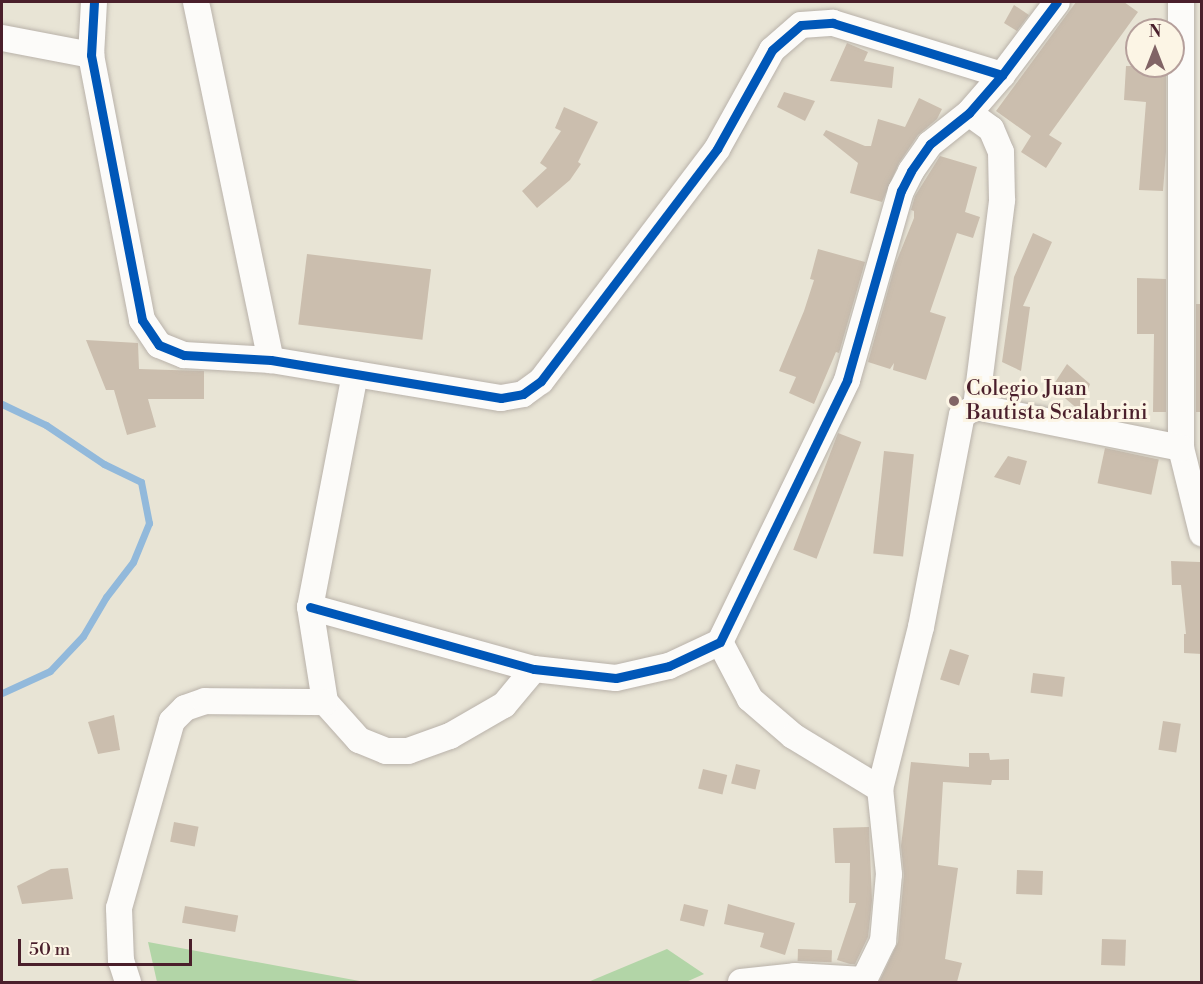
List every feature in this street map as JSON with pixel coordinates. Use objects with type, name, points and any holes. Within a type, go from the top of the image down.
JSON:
[{"type":"street","points":[[94,2],[91,55],[142,320],[159,345],[184,355],[271,360],[501,398],[524,394],[541,381],[717,149],[772,50],[801,25],[833,24],[1002,75]]},
{"type":"street","points":[[196,2],[271,360]]},
{"type":"street","points":[[310,607],[534,669],[616,678],[669,666],[720,642],[847,380],[901,191],[910,171],[930,144],[969,113],[1002,75],[1057,2]]},
{"type":"street","points":[[1180,2],[1180,448],[1202,533]]},
{"type":"street","points":[[2,38],[91,55]]},
{"type":"street","points":[[969,113],[991,129],[1001,152],[1002,200],[976,407]]},
{"type":"street","points":[[355,374],[310,607],[325,702],[359,740],[386,751],[408,751],[450,736],[504,705],[534,669]]},
{"type":"street","points":[[741,982],[795,976],[864,981],[883,941],[888,885],[880,789],[921,627],[962,415],[976,407],[1180,448]]},
{"type":"street","points":[[720,642],[750,699],[793,736],[880,789]]},
{"type":"street","points":[[128,982],[122,961],[119,908],[172,721],[185,708],[205,701],[325,702]]},
{"type":"green space","points":[[148,942],[365,982],[157,982]]},
{"type":"green space","points":[[667,949],[704,974],[686,982],[588,982]]},
{"type":"building","points":[[1076,2],[1124,2],[1138,12],[1134,18],[1125,18],[1125,30],[1049,135],[1062,143],[1046,168],[1021,152],[1031,136],[996,111]]},
{"type":"building","points":[[1014,5],[1029,15],[1017,31],[1004,23]]},
{"type":"building","points":[[847,43],[868,52],[864,61],[894,67],[892,88],[830,81]]},
{"type":"building","points":[[1125,78],[1166,78],[1166,152],[1163,191],[1139,190],[1146,102],[1124,100]]},
{"type":"building","points":[[784,92],[815,101],[805,121],[777,107]]},
{"type":"building","points":[[919,98],[942,109],[937,119],[918,135],[899,163],[882,202],[850,193],[858,163],[823,135],[826,130],[865,146],[871,146],[878,119],[905,127]]},
{"type":"building","points":[[564,107],[598,122],[578,162],[581,164],[570,180],[537,208],[522,191],[547,168],[540,163],[561,131],[555,128]]},
{"type":"building","points":[[940,156],[977,167],[965,212],[980,217],[973,238],[957,233],[930,312],[946,317],[926,380],[893,370],[894,363],[890,369],[868,362],[895,265],[914,218],[914,211],[911,210],[915,196]]},
{"type":"building","points":[[1033,233],[1052,242],[1023,306],[1030,307],[1021,371],[1002,362],[1014,277]]},
{"type":"building","points":[[818,249],[865,262],[839,353],[836,352],[814,404],[789,393],[796,377],[779,371],[814,280],[810,279]]},
{"type":"building","points":[[307,254],[431,269],[422,340],[298,324]]},
{"type":"building","points":[[1137,278],[1166,279],[1166,412],[1153,412],[1154,334],[1137,334]]},
{"type":"building","points":[[1196,304],[1202,304],[1202,412],[1196,412]]},
{"type":"building","points":[[86,340],[138,343],[139,369],[204,371],[204,399],[148,399],[156,427],[127,435],[114,390],[106,390]]},
{"type":"building","points":[[1067,364],[1090,384],[1080,411],[1052,387]]},
{"type":"building","points":[[838,433],[861,442],[817,559],[793,550]]},
{"type":"building","points":[[1105,448],[1159,459],[1151,495],[1098,483]]},
{"type":"building","points":[[884,451],[914,454],[903,557],[873,553]]},
{"type":"building","points":[[1008,456],[1027,461],[1020,485],[994,477]]},
{"type":"building","points":[[1171,561],[1200,562],[1202,654],[1184,653],[1184,634],[1186,634],[1181,585],[1172,585]]},
{"type":"building","points":[[950,649],[969,655],[959,686],[940,679]]},
{"type":"building","points":[[1033,673],[1065,677],[1062,697],[1031,693]]},
{"type":"building","points":[[114,715],[120,750],[98,754],[88,722]]},
{"type":"building","points":[[1163,721],[1181,724],[1176,752],[1158,750]]},
{"type":"building","points":[[969,753],[989,753],[990,760],[1009,759],[1009,780],[992,780],[991,785],[943,782],[938,865],[958,868],[945,959],[962,963],[957,982],[879,982],[898,942],[904,875],[901,846],[911,762],[969,767]]},
{"type":"building","points":[[736,764],[760,770],[755,789],[731,783]]},
{"type":"building","points":[[703,769],[727,775],[722,794],[698,788]]},
{"type":"building","points":[[174,822],[199,827],[195,846],[170,842]]},
{"type":"building","points":[[869,827],[872,901],[868,937],[855,964],[850,964],[837,960],[856,903],[849,903],[850,863],[835,863],[833,828]]},
{"type":"building","points":[[68,868],[73,899],[22,904],[17,886],[51,869]]},
{"type":"building","points":[[1017,870],[1043,871],[1042,895],[1016,894]]},
{"type":"building","points":[[684,904],[708,910],[704,927],[680,920]]},
{"type":"building","points":[[728,904],[795,923],[785,955],[760,947],[764,933],[724,924]]},
{"type":"building","points":[[185,906],[238,915],[235,932],[182,923]]},
{"type":"building","points":[[1102,939],[1126,940],[1125,966],[1101,965]]},
{"type":"building","points":[[798,949],[832,950],[832,962],[798,961]]},
{"type":"waterway","points":[[2,404],[46,425],[104,464],[141,482],[149,523],[133,562],[106,597],[83,636],[50,671],[2,693]]},
{"type":"cycle path","points":[[94,2],[91,55],[142,320],[159,345],[184,355],[271,360],[501,398],[523,394],[541,381],[717,149],[772,50],[801,25],[833,23],[1002,75]]},
{"type":"cycle path","points":[[310,607],[534,669],[616,678],[669,666],[720,642],[847,380],[901,191],[911,171],[930,144],[969,113],[1002,75],[1057,2]]},
{"type":"place","name":"Colegio Juan Bautista Scalabrini","points":[[954,401]]}]
